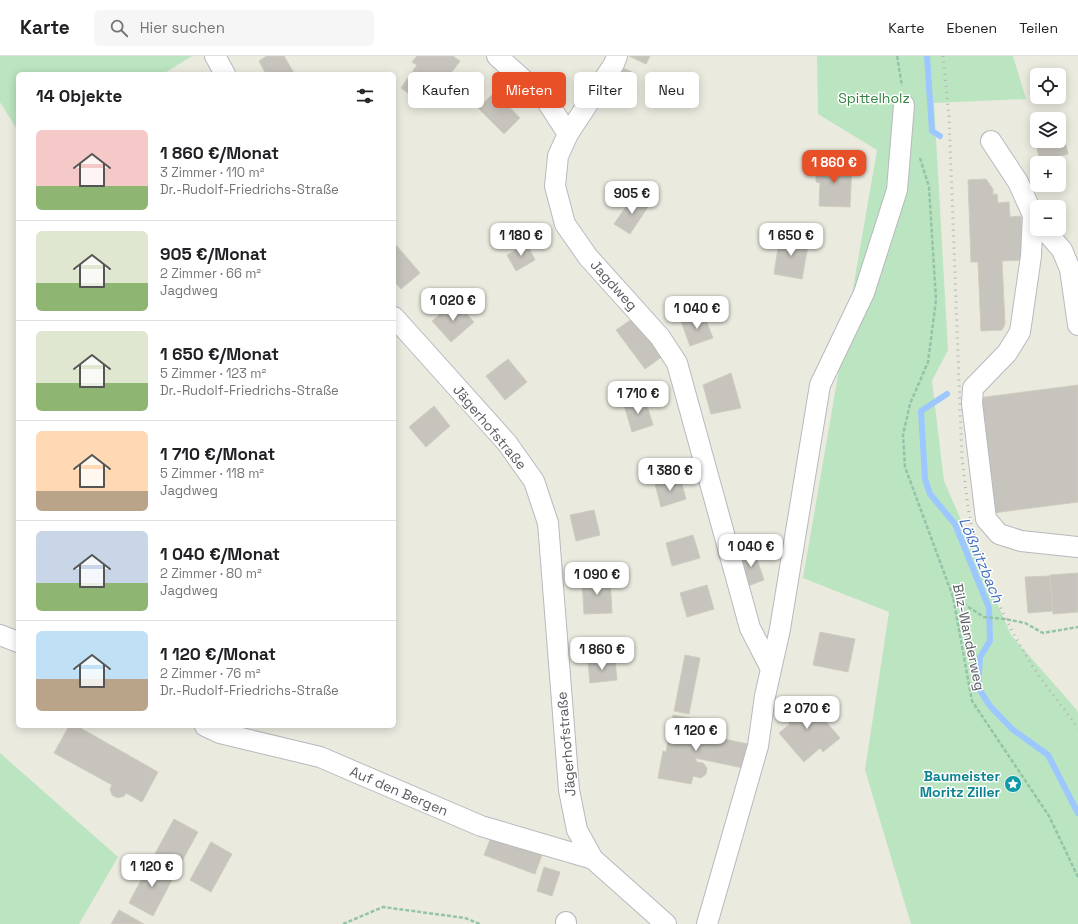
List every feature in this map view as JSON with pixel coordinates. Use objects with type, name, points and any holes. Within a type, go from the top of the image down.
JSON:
[{"type":"street","points":[[215,56],[224,72]]},
{"type":"street","points":[[497,56],[546,100],[568,134]]},
{"type":"street","name":"Jagdweg","points":[[617,56],[614,64],[568,134],[558,156],[555,186],[565,224],[588,257],[660,337],[677,363],[750,628],[771,670]]},
{"type":"street","points":[[706,924],[758,746],[765,696],[780,629],[820,385],[864,293],[897,190],[904,105]]},
{"type":"street","points":[[991,142],[1018,182],[1030,205]]},
{"type":"street","points":[[1035,236],[1020,332],[1007,353],[974,388],[972,403],[986,519],[999,534],[1021,541],[1078,547]]},
{"type":"street","points":[[1050,236],[1062,250],[1070,269],[1078,325]]},
{"type":"street","name":"Jägerhofstraße","points":[[396,320],[507,443],[534,480],[548,523],[569,790],[577,830],[593,859],[666,924]]},
{"type":"street","points":[[0,635],[16,641]]},
{"type":"street","name":"Auf den Bergen","points":[[209,728],[220,733],[320,757],[481,826],[593,859]]},
{"type":"path","points":[[897,56],[904,105]]},
{"type":"path","name":"Bilz-Wanderweg","points":[[920,157],[929,187],[936,300],[928,362],[910,404],[903,435],[905,468],[952,597],[972,701],[1050,816],[1078,877]]},
{"type":"path","points":[[952,597],[984,617],[1025,624],[1043,633],[1078,626]]},
{"type":"path","points":[[343,924],[383,907],[464,918],[480,924]]},
{"type":"green space","points":[[0,56],[192,56],[166,72],[16,72],[16,128],[0,102]]},
{"type":"green space","name":"Spittelholz","points":[[817,56],[1013,56],[1026,99],[934,103],[948,350],[932,381],[944,481],[1011,635],[1078,713],[1078,924],[911,924],[865,770],[889,612],[803,578],[877,150],[818,114]]},
{"type":"green space","points":[[0,753],[118,857],[79,924],[0,924]]},
{"type":"building","points":[[267,56],[284,56],[293,72],[265,72],[259,61]]},
{"type":"building","points":[[417,56],[453,56],[460,61],[452,72],[412,72],[417,65],[412,62]]},
{"type":"building","points":[[629,56],[650,56],[646,64]]},
{"type":"building","points":[[618,66],[632,72],[615,72]]},
{"type":"building","points":[[408,78],[408,93],[401,88]]},
{"type":"building","points":[[492,95],[492,108],[510,108],[520,118],[504,134],[478,108],[484,108],[484,102]]},
{"type":"building","points":[[1066,146],[1068,154],[1060,156],[1039,156],[1037,148],[1066,148]]},
{"type":"building","points":[[816,162],[852,163],[850,207],[819,206],[820,183],[816,182]]},
{"type":"building","points":[[986,179],[993,189],[993,195],[997,194],[998,203],[1009,202],[1010,217],[1021,216],[1023,260],[1002,261],[1005,324],[1002,330],[981,331],[978,262],[971,262],[968,180]]},
{"type":"building","points":[[634,195],[649,205],[630,234],[614,224]]},
{"type":"building","points":[[780,235],[809,240],[802,279],[774,274]]},
{"type":"building","points":[[527,244],[535,260],[516,271],[507,255]]},
{"type":"building","points":[[396,245],[420,273],[401,289],[396,283]]},
{"type":"building","points":[[455,301],[474,322],[451,342],[432,321]]},
{"type":"building","points":[[703,313],[713,338],[690,346],[681,321]]},
{"type":"building","points":[[635,317],[663,356],[645,369],[616,330]]},
{"type":"building","points":[[508,359],[527,382],[505,400],[486,376]]},
{"type":"building","points":[[731,373],[741,408],[711,414],[703,385]]},
{"type":"building","points":[[1078,385],[1078,502],[993,513],[978,398]]},
{"type":"building","points":[[645,399],[653,425],[632,432],[624,405]]},
{"type":"building","points":[[434,406],[450,426],[426,447],[409,427]]},
{"type":"building","points":[[680,477],[686,499],[661,507],[655,484]]},
{"type":"building","points":[[594,510],[600,535],[576,541],[570,515]]},
{"type":"building","points":[[693,535],[700,558],[672,566],[666,543]]},
{"type":"building","points":[[754,550],[764,580],[748,586],[738,555]]},
{"type":"building","points":[[1078,573],[1078,612],[1053,614],[1050,575]]},
{"type":"building","points":[[1050,576],[1053,611],[1028,613],[1025,577]]},
{"type":"building","points":[[610,577],[612,613],[584,614],[582,579]]},
{"type":"building","points":[[707,585],[714,609],[687,617],[680,593]]},
{"type":"building","points":[[820,632],[855,639],[848,672],[813,665]]},
{"type":"building","points":[[622,645],[622,661],[603,661],[603,646]]},
{"type":"building","points":[[685,655],[700,658],[689,714],[674,711]]},
{"type":"building","points":[[615,660],[617,680],[590,683],[588,662]]},
{"type":"building","points":[[804,696],[840,738],[823,752],[820,748],[804,762],[779,733],[790,724],[782,714]]},
{"type":"building","points":[[673,715],[702,720],[700,734],[748,744],[743,768],[695,758],[697,762],[703,763],[707,768],[706,774],[701,778],[693,776],[691,784],[658,778],[663,751],[666,752]]},
{"type":"building","points":[[68,728],[81,728],[158,772],[142,802],[126,793],[124,796],[118,798],[112,795],[110,789],[112,785],[54,753]]},
{"type":"building","points":[[174,819],[198,832],[175,874],[151,861]]},
{"type":"building","points":[[491,837],[542,855],[535,874],[484,855]]},
{"type":"building","points":[[211,842],[232,854],[211,892],[190,880]]},
{"type":"building","points":[[151,861],[175,874],[153,916],[129,903]]},
{"type":"building","points":[[544,867],[560,872],[552,896],[537,891]]},
{"type":"building","points":[[119,910],[144,924],[111,924]]},
{"type":"waterway","name":"Lößnitzbach","points":[[927,56],[932,131],[940,136]]},
{"type":"waterway","name":"Lößnitzbach","points":[[947,394],[921,411],[925,479],[930,494],[955,524],[989,608],[990,641],[980,657],[978,687],[990,706],[1012,729],[1048,755],[1078,813]]},
{"type":"railway","points":[[943,56],[949,116],[962,460],[970,519],[991,586],[1013,632],[1035,671],[1078,729]]},
{"type":"place","name":"Baumeister Moritz Ziller","points":[[1013,784]]}]
